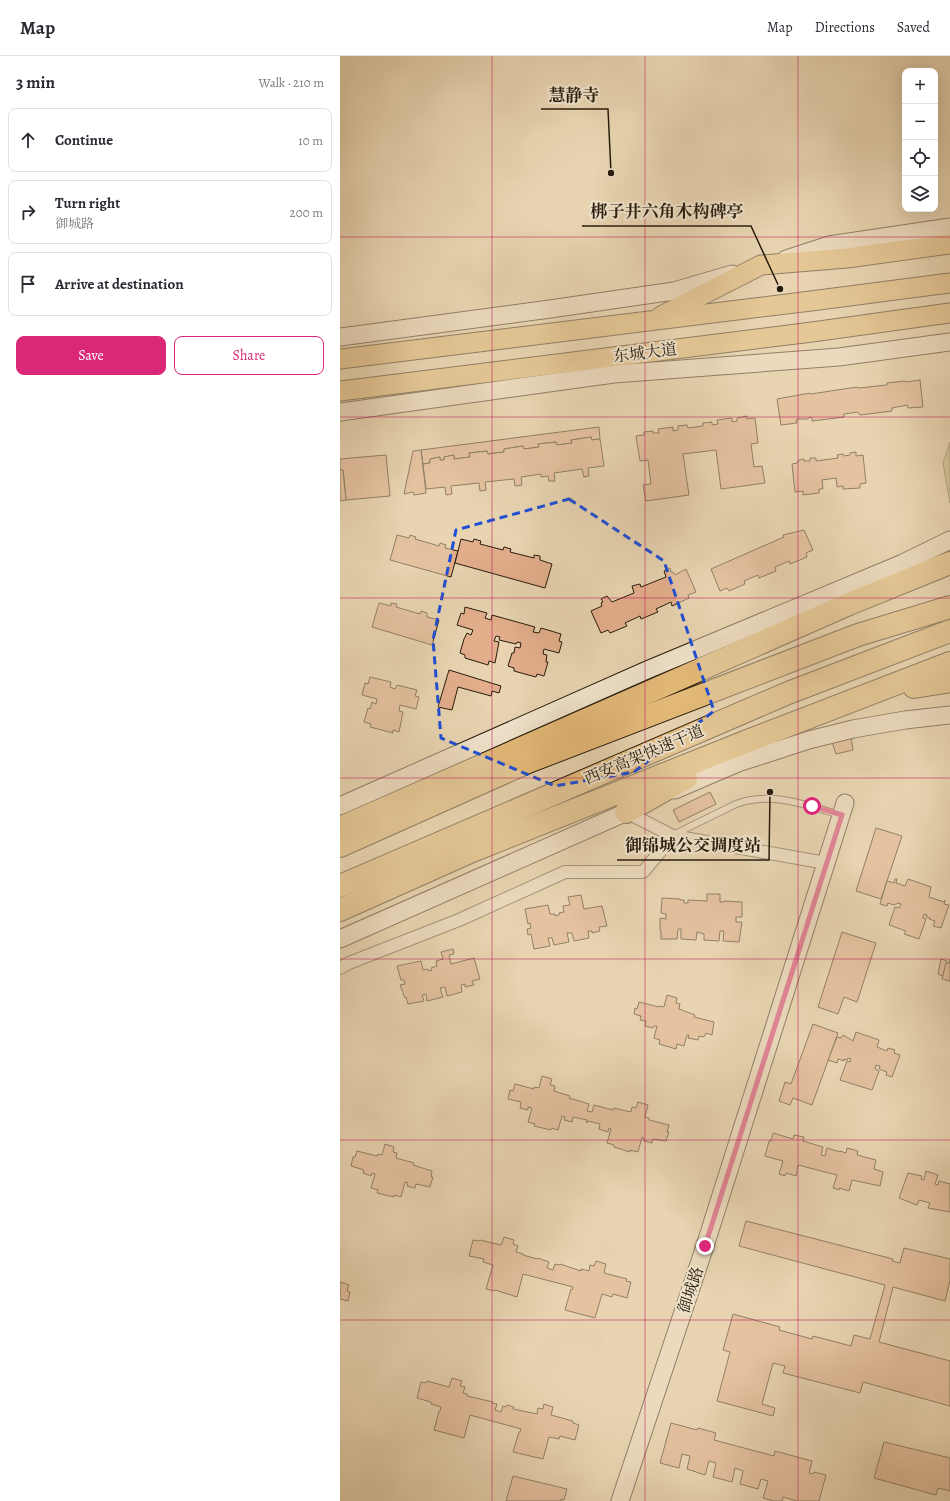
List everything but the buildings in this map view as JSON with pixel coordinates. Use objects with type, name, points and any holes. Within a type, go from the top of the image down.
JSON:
[{"type":"highway","points":[[340,828],[849,604],[950,563]]},
{"type":"highway","name":"西安高架快速干道","points":[[340,846],[528,762],[858,635],[950,607]]},
{"type":"highway","name":"西安高架快速干道","points":[[340,886],[788,693],[950,631]]},
{"type":"highway","points":[[340,910],[472,851],[758,737],[950,663]]},
{"type":"highway","points":[[863,696],[950,681]]},
{"type":"highway","points":[[626,812],[758,737]]},
{"type":"main road","points":[[649,322],[767,264],[846,258],[950,244]]},
{"type":"main road","name":"东城大道","points":[[340,359],[649,322],[950,283]]},
{"type":"main road","name":"东城大道","points":[[340,392],[950,313]]},
{"type":"street","points":[[340,337],[550,310],[674,291],[829,245],[950,227]]},
{"type":"street","points":[[340,412],[614,374],[839,357],[950,342]]},
{"type":"street","points":[[340,806],[647,670],[903,563],[950,540]]},
{"type":"street","points":[[340,939],[738,763],[809,740],[853,729],[905,720],[950,715]]},
{"type":"street","name":"御城路","points":[[620,1501],[705,1246],[843,809]]},
{"type":"street","points":[[626,812],[673,836],[826,863]]},
{"type":"street","points":[[340,968],[349,963],[459,920],[565,872],[643,872],[673,836]]},
{"type":"lane","points":[[673,836],[745,800],[783,800],[812,806],[843,809]]},
{"type":"highlighted area","points":[[569,499],[664,561],[714,711],[634,772],[555,786],[441,738],[433,640],[456,530]]},
{"type":"green space","points":[[950,442],[950,503],[943,463]]},
{"type":"place","name":"慧静寺","points":[[611,173]]},
{"type":"place","name":"梆子井六角木构碑亭","points":[[780,289]]},
{"type":"place","name":"御锦城公交调度站","points":[[770,792]]},
{"type":"route","points":[[705,1246],[842,815],[812,806]]}]
